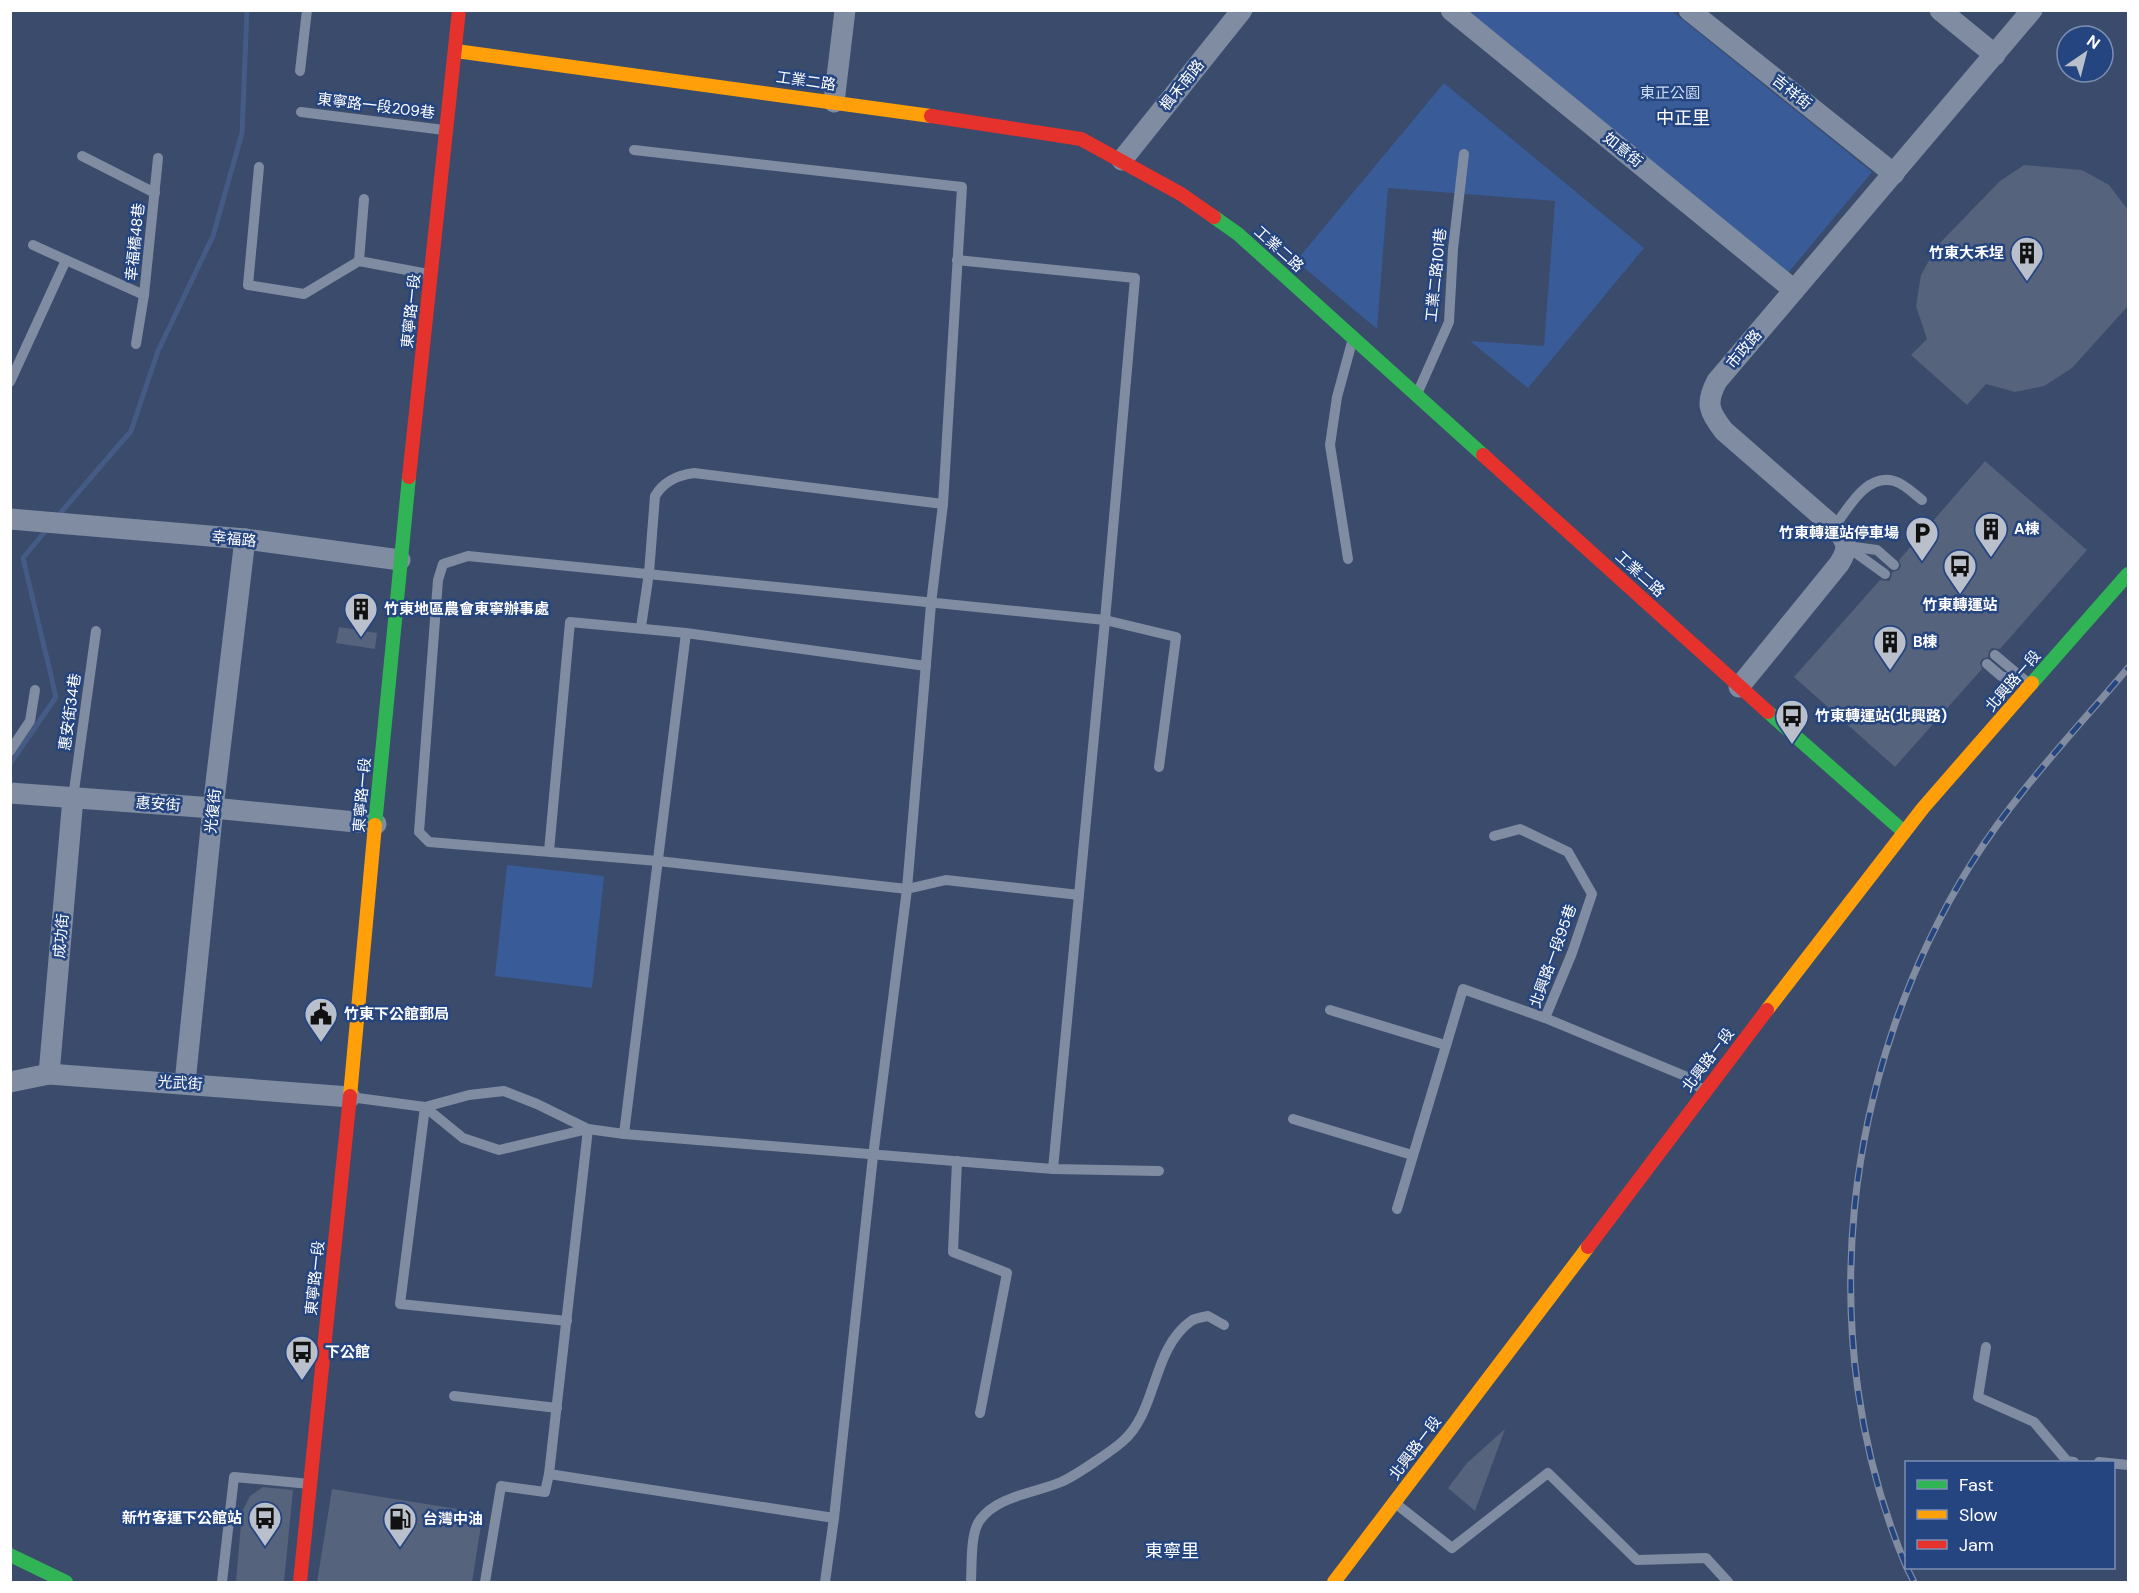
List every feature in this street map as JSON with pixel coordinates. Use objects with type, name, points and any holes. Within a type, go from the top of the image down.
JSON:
[{"type":"street","name":"東寧路一段","points":[[300,1582],[350,1097],[400,560],[459,10]]},
{"type":"street","points":[[834,102],[845,10]]},
{"type":"street","name":"楓禾南路","points":[[1122,160],[1242,10]]},
{"type":"street","name":"如意街","points":[[1451,10],[1794,290]]},
{"type":"street","name":"吉祥街","points":[[1689,10],[1894,174]]},
{"type":"street","points":[[1940,10],[1995,55]]},
{"type":"street","name":"市政路","points":[[1847,546],[1834,527],[1724,431],[1715,420],[1709,406],[1710,393],[1717,381],[2032,10]]},
{"type":"street","name":"工業二路","points":[[456,51],[834,102],[1081,139],[1122,160],[1181,194],[1238,234],[1739,687],[1904,832]]},
{"type":"street","name":"幸福路","points":[[10,519],[245,539],[400,560]]},
{"type":"street","name":"光復街","points":[[185,1083],[213,808],[245,539]]},
{"type":"street","points":[[1739,687],[1839,564],[1845,555],[1847,546]]},
{"type":"street","name":"北興路ㄧ段","points":[[1334,1582],[1904,832],[2128,574]]},
{"type":"street","name":"惠安街","points":[[10,794],[213,808],[376,824]]},
{"type":"street","name":"成功街","points":[[50,1074],[73,798]]},
{"type":"street","name":"光武街","points":[[10,1082],[50,1074],[350,1097]]},
{"type":"street","points":[[10,1555],[66,1582]]},
{"type":"lane","points":[[300,71],[307,10]]},
{"type":"lane","name":"東寧路一段209巷","points":[[301,112],[447,131]]},
{"type":"lane","points":[[634,150],[962,187],[943,504],[931,604],[907,889],[873,1156],[825,1582]]},
{"type":"lane","name":"工業二路101巷","points":[[1417,395],[1449,322],[1453,249],[1464,154]]},
{"type":"lane","name":"幸福橋48巷","points":[[81,156],[155,193]]},
{"type":"lane","name":"幸福橋48巷","points":[[136,344],[144,295],[158,158]]},
{"type":"lane","points":[[259,167],[248,285],[304,294],[359,261],[432,274]]},
{"type":"lane","points":[[359,261],[364,199]]},
{"type":"lane","name":"幸福橋48巷","points":[[33,245],[144,295]]},
{"type":"lane","points":[[10,382],[66,260]]},
{"type":"lane","points":[[957,260],[1135,278],[1053,1169]]},
{"type":"lane","points":[[1348,560],[1330,445],[1337,397],[1353,339]]},
{"type":"lane","points":[[641,627],[649,573],[656,496],[660,488],[681,474],[694,473],[943,504]]},
{"type":"lane","points":[[1834,527],[1865,488],[1877,480],[1894,481],[1922,500]]},
{"type":"lane","points":[[1847,546],[1877,550],[1894,565]]},
{"type":"lane","points":[[1847,546],[1886,574]]},
{"type":"lane","points":[[1079,895],[946,880],[907,889],[658,861],[429,842],[419,832],[438,580],[443,564],[468,556],[649,573],[931,604],[1105,620],[1176,637],[1160,767]]},
{"type":"lane","points":[[549,851],[570,622],[641,627],[926,666]]},
{"type":"lane","name":"惠安街34巷","points":[[73,798],[96,631]]},
{"type":"lane","points":[[624,1134],[686,633]]},
{"type":"lane","points":[[1995,655],[2031,685]]},
{"type":"lane","points":[[1987,664],[2001,676],[2031,685]]},
{"type":"lane","points":[[10,751],[30,721],[35,690]]},
{"type":"lane","name":"北興路一段95巷","points":[[1494,836],[1520,829],[1568,852],[1592,894],[1572,953],[1545,1018],[1685,1076],[1705,1092]]},
{"type":"lane","points":[[1397,1209],[1463,989],[1545,1018]]},
{"type":"lane","points":[[1330,1010],[1445,1045]]},
{"type":"lane","points":[[350,1097],[425,1107],[469,1095],[504,1091],[588,1129],[624,1134],[1053,1169],[1159,1172]]},
{"type":"lane","points":[[425,1107],[464,1138],[500,1150],[588,1129]]},
{"type":"lane","points":[[425,1107],[400,1304],[567,1321]]},
{"type":"lane","points":[[1293,1119],[1412,1155]]},
{"type":"lane","points":[[485,1582],[501,1486],[545,1492],[557,1408],[588,1129]]},
{"type":"lane","points":[[957,1161],[953,1252],[1007,1273],[980,1413]]},
{"type":"lane","points":[[971,1582],[972,1549],[978,1522],[989,1510],[1002,1503],[1063,1482],[1122,1442],[1134,1429],[1167,1349],[1183,1329],[1192,1320],[1208,1316],[1224,1325]]},
{"type":"lane","points":[[1986,1347],[1978,1397],[2034,1422],[2067,1461]]},
{"type":"lane","points":[[454,1396],[557,1408]]},
{"type":"lane","points":[[1395,1503],[1452,1548],[1548,1473],[1637,1560],[1706,1558],[1728,1582]]},
{"type":"lane","points":[[549,1474],[834,1518]]},
{"type":"lane","points":[[222,1582],[234,1477],[310,1484]]},
{"type":"green space","name":"東正公園","points":[[1461,11],[1672,11],[1872,172],[1788,273]]},
{"type":"green space","points":[[1444,83],[1644,248],[1528,388],[1470,341],[1544,346],[1555,201],[1388,188],[1377,329],[1296,261]]},
{"type":"green space","points":[[507,865],[604,876],[592,988],[495,976]]},
{"type":"building","name":"竹東大禾埕","points":[[2024,165],[2082,170],[2109,185],[2128,210],[2128,306],[2072,368],[2044,386],[2015,392],[1986,384],[1967,405],[1911,355],[1927,339],[1916,306],[1921,275],[1937,246],[2000,181]]},
{"type":"building","points":[[1985,461],[2087,550],[2000,649],[1992,648],[1989,651],[1988,657],[1982,659],[1980,663],[1982,669],[1895,767],[1794,677],[1880,580],[1889,581],[1892,572],[1899,570],[1901,566],[1899,560]]},
{"type":"building","name":"竹東地區農會東寧辦事處","points":[[339,627],[377,633],[375,649],[336,643]]},
{"type":"building","points":[[1505,1429],[1475,1511],[1448,1488],[1467,1463]]},
{"type":"building","name":"新竹客運下公館站","points":[[263,1487],[293,1490],[284,1582],[236,1582],[242,1512],[250,1496]]},
{"type":"building","name":"台灣中油","points":[[332,1489],[483,1513],[472,1582],[317,1582]]},
{"type":"waterway","points":[[57,517],[131,431],[158,351],[213,236],[242,133],[247,10]]},
{"type":"waterway","points":[[10,764],[56,697],[23,558],[47,529]]},
{"type":"railway","points":[[1905,1563],[1876,1479],[1858,1390],[1851,1299],[1855,1208],[1869,1118],[1893,1030],[1927,945],[1971,864],[2006,812],[2128,668]]},
{"type":"railway","points":[[1908,1569],[1914,1582]]},
{"type":"traffic: fast","points":[[1214,217],[1238,234],[1483,455]]},
{"type":"traffic: fast","points":[[375,825],[409,477]]},
{"type":"traffic: fast","points":[[2032,683],[2128,574]]},
{"type":"traffic: fast","points":[[1768,712],[1904,832]]},
{"type":"traffic: fast","points":[[10,1555],[66,1582]]},
{"type":"traffic: slow","points":[[456,51],[931,116]]},
{"type":"traffic: slow","points":[[1767,1010],[1923,808],[2032,683]]},
{"type":"traffic: slow","points":[[350,1096],[375,825]]},
{"type":"traffic: slow","points":[[1334,1582],[1588,1247]]},
{"type":"traffic: jam","points":[[409,477],[459,10]]},
{"type":"traffic: jam","points":[[931,116],[1081,139],[1181,194],[1214,217]]},
{"type":"traffic: jam","points":[[1483,455],[1768,712]]},
{"type":"traffic: jam","points":[[1588,1247],[1767,1010]]},
{"type":"traffic: jam","points":[[300,1582],[350,1096]]},
{"type":"place","name":"竹東大禾埕","points":[[2027,282]]},
{"type":"place","name":"A棟","points":[[1991,558]]},
{"type":"place","name":"竹東轉運站停車場","points":[[1922,562]]},
{"type":"place","name":"竹東轉運站","points":[[1960,595]]},
{"type":"place","name":"竹東地區農會東寧辦事處","points":[[361,638]]},
{"type":"place","name":"B棟","points":[[1890,671]]},
{"type":"place","name":"竹東轉運站(北興路)","points":[[1792,745]]},
{"type":"place","name":"竹東下公館郵局","points":[[321,1043]]},
{"type":"place","name":"下公館","points":[[302,1381]]},
{"type":"place","name":"新竹客運下公館站","points":[[265,1547]]},
{"type":"place","name":"台灣中油","points":[[400,1548]]},
{"type":"district","name":"中正里","points":[[1683,118]]},
{"type":"district","name":"東寧里","points":[[1172,1551]]}]
